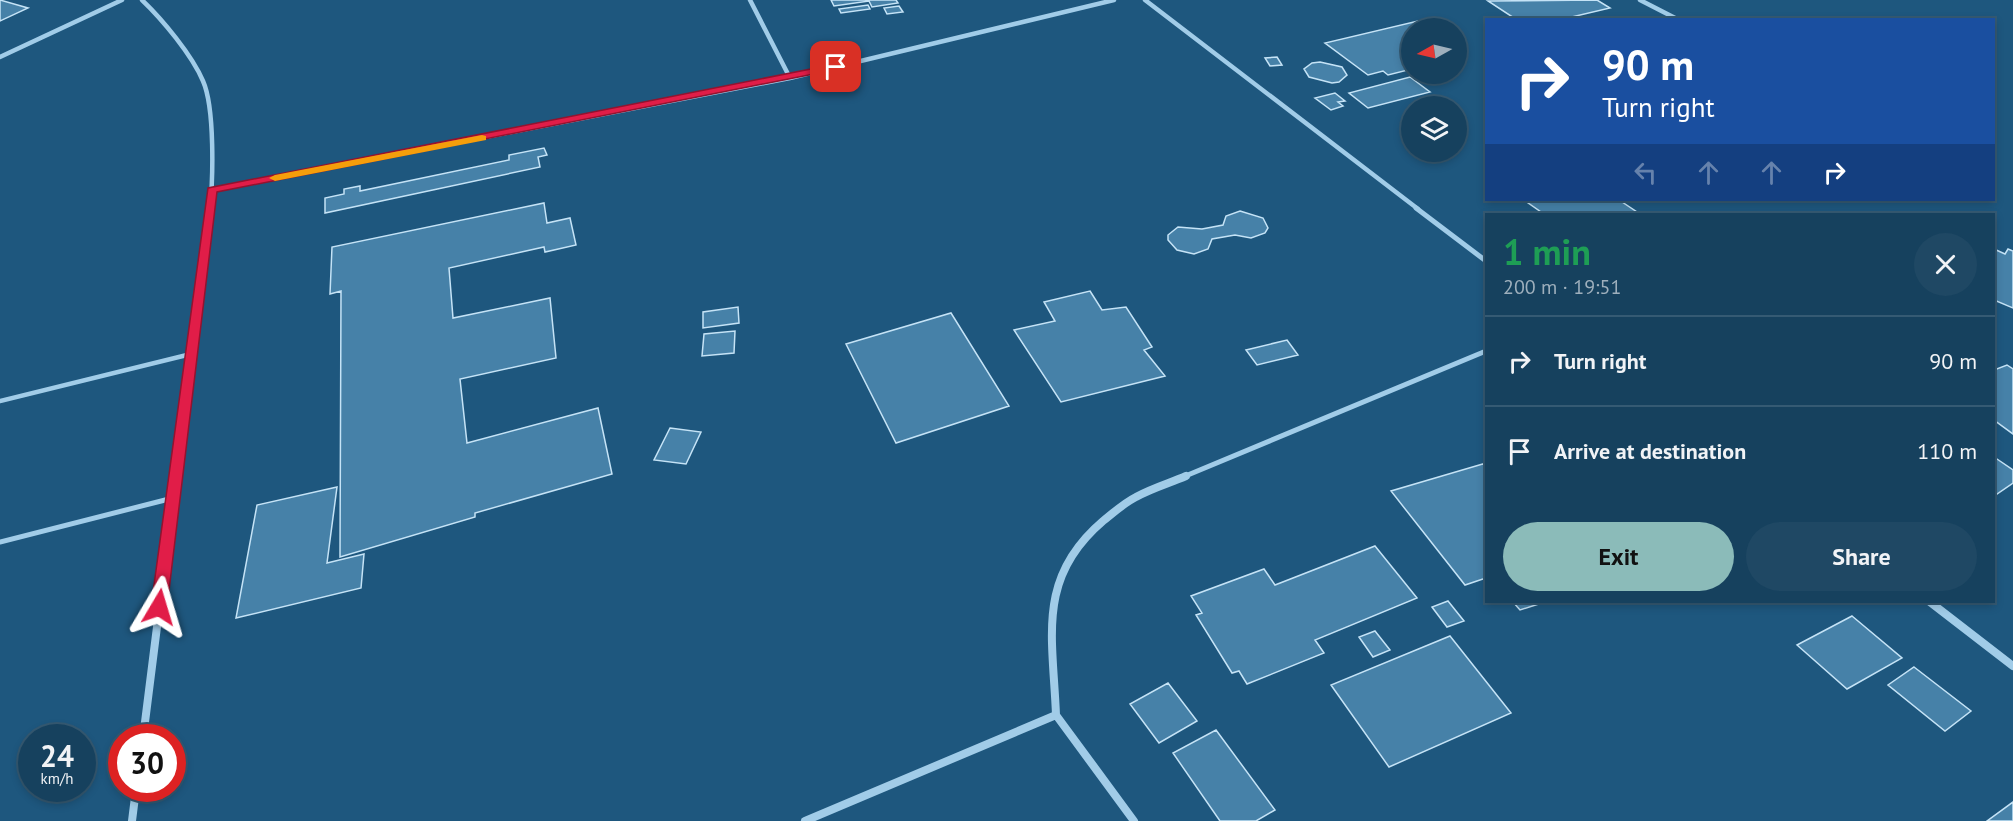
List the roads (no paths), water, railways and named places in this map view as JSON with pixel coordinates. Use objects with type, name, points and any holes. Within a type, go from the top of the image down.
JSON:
[{"type":"street","points":[[0,57],[122,0]]},
{"type":"street","points":[[142,0],[162,19],[203,80],[209,103],[212,190],[145,724]]},
{"type":"street","points":[[750,0],[790,78]]},
{"type":"street","points":[[212,190],[790,78],[1114,0]]},
{"type":"street","points":[[1145,0],[1485,260]]},
{"type":"street","points":[[1640,0],[1675,18]]},
{"type":"street","points":[[1134,821],[1056,715],[1053,608],[1064,566],[1093,529],[1135,497],[1485,351]]},
{"type":"street","points":[[1931,603],[2013,666]]},
{"type":"street","points":[[805,821],[1056,715]]},
{"type":"street","points":[[132,821],[134,802]]},
{"type":"lane","points":[[0,401],[191,354]]},
{"type":"lane","points":[[0,542],[173,498]]}]
